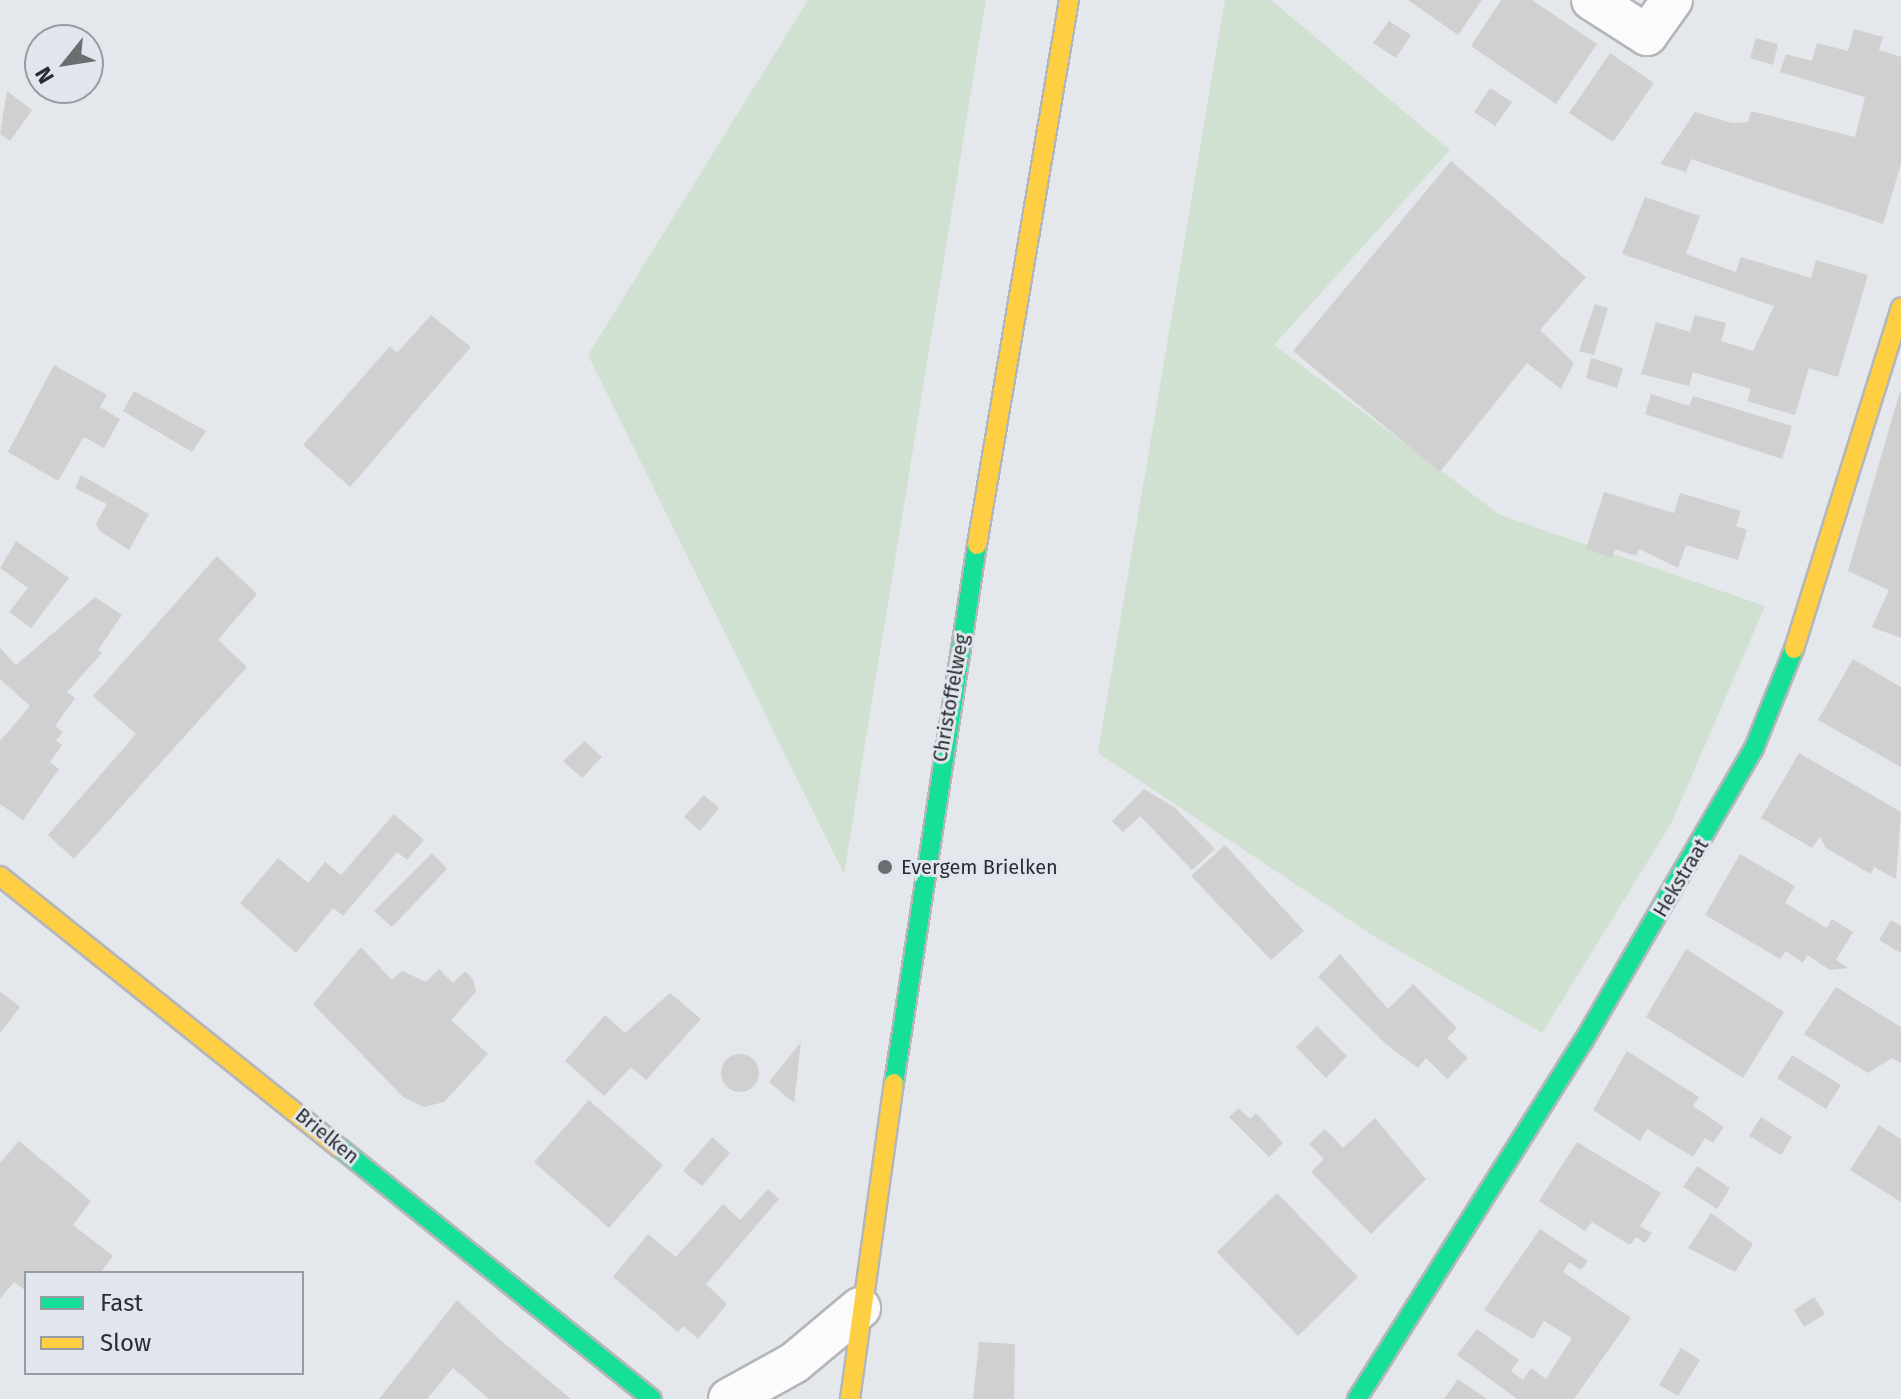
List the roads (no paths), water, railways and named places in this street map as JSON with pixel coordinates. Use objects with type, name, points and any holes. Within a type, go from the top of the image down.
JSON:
[{"type":"street","name":"Christoffelweg","points":[[850,1399],[860,1308],[934,798],[1069,0]]},
{"type":"street","points":[[1592,0],[1647,35],[1672,0]]},
{"type":"street","name":"Hekstraat","points":[[1357,1399],[1583,1042],[1754,748],[1798,638],[1901,307]]},
{"type":"street","name":"Brielken","points":[[0,876],[652,1399]]},
{"type":"street","points":[[729,1399],[794,1363],[860,1308]]},
{"type":"place","name":"Evergem Brielken","points":[[885,867]]}]
